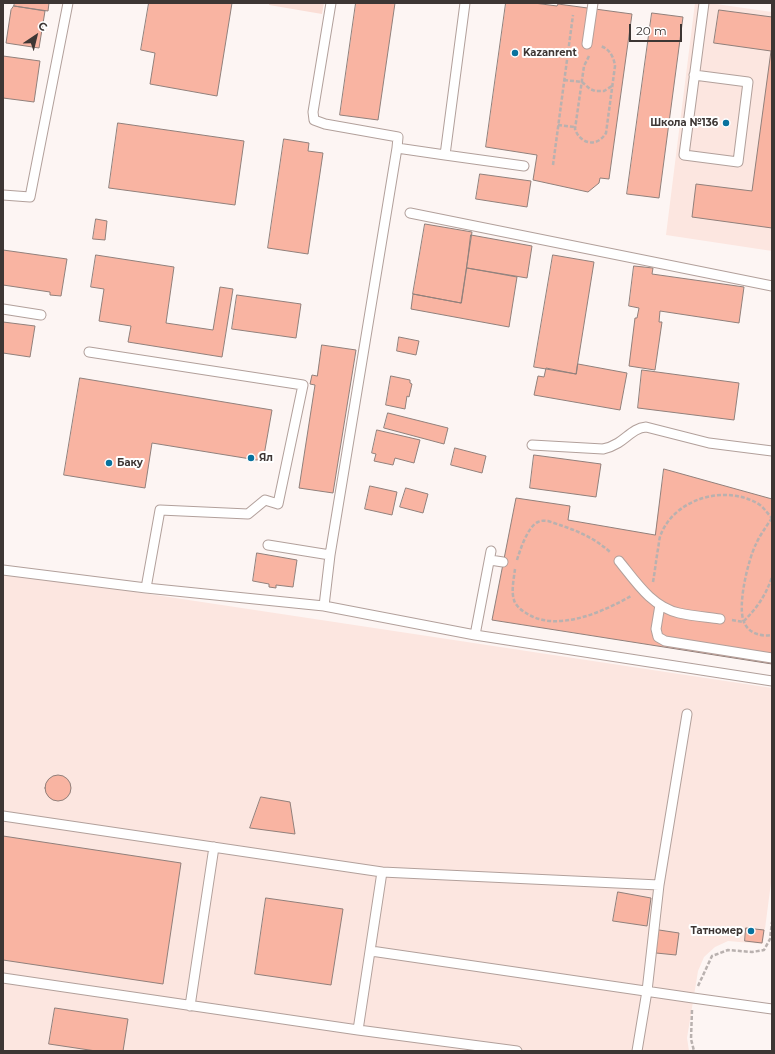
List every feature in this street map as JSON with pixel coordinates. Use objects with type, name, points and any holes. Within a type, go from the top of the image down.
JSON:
[{"type":"lane","points":[[3,195],[30,197],[68,3]]},
{"type":"lane","points":[[324,606],[330,555],[398,137],[325,124],[314,120],[313,112],[331,3]]},
{"type":"lane","points":[[445,155],[466,3]]},
{"type":"lane","points":[[587,44],[593,3]]},
{"type":"lane","points":[[694,75],[748,82],[738,162],[684,155],[694,75],[704,3]]},
{"type":"lane","points":[[397,148],[524,166]]},
{"type":"lane","points":[[410,213],[772,286]]},
{"type":"lane","points":[[3,309],[41,315]]},
{"type":"lane","points":[[89,352],[303,385],[278,504],[265,500],[248,514],[160,510],[146,588]]},
{"type":"lane","points":[[532,445],[603,449],[619,443],[634,430],[640,427],[646,427],[709,443],[772,451]]},
{"type":"lane","points":[[268,545],[330,555]]},
{"type":"lane","points":[[475,635],[491,555],[503,562]]},
{"type":"lane","points":[[620,561],[642,590],[660,604],[680,614],[720,619]]},
{"type":"lane","points":[[3,562],[8,570],[146,588],[324,606],[475,635],[772,681]]},
{"type":"lane","points":[[660,604],[656,629],[658,637],[665,641],[772,658]]},
{"type":"lane","points":[[637,1051],[647,991],[659,886],[687,714]]},
{"type":"lane","points":[[3,816],[382,872],[659,886]]},
{"type":"lane","points":[[190,1006],[214,847]]},
{"type":"lane","points":[[358,1030],[382,872]]},
{"type":"lane","points":[[371,951],[693,998],[772,1008]]},
{"type":"lane","points":[[3,978],[358,1030],[517,1051]]},
{"type":"path","points":[[553,165],[573,15]]},
{"type":"path","points":[[570,42],[597,45],[607,48],[614,61],[615,66],[606,133],[602,139],[593,143],[586,142],[577,135],[576,127],[585,62],[597,45]]},
{"type":"path","points":[[564,80],[582,82],[590,89],[595,91],[604,91],[612,86]]},
{"type":"path","points":[[558,125],[576,127]]},
{"type":"path","points":[[651,598],[660,534],[676,513],[688,504],[709,496],[739,496],[753,501],[761,506],[772,519],[755,545],[749,562],[743,596],[743,622],[754,633],[760,635],[772,635]]},
{"type":"path","points":[[620,561],[601,544],[580,532],[548,521],[538,522],[533,526],[519,553],[513,585],[514,601],[524,612],[532,617],[542,620],[556,621],[576,619],[596,613],[615,605],[642,590]]},
{"type":"path","points":[[743,622],[762,600],[772,577]]},
{"type":"path","points":[[694,1051],[691,1039],[693,998],[702,974],[712,956],[728,950],[752,952],[764,950],[771,939],[772,922]]},
{"type":"shaded area","points":[[269,3],[324,3],[322,14],[269,5]]},
{"type":"shaded area","name":"Школа №136","points":[[695,3],[709,3],[772,12],[772,251],[666,235]]},
{"type":"shaded area","points":[[3,572],[772,688],[772,875],[763,944],[728,941],[715,947],[704,957],[698,971],[687,1038],[689,1051],[3,1051]]},
{"type":"building","points":[[15,3],[49,3],[48,11],[14,6]]},
{"type":"building","points":[[149,3],[232,3],[217,96],[150,84],[155,53],[141,50]]},
{"type":"building","points":[[356,3],[395,3],[378,120],[340,115]]},
{"type":"building","points":[[506,3],[534,3],[557,6],[558,4],[632,14],[609,179],[600,178],[599,183],[588,192],[533,180],[537,155],[486,147]]},
{"type":"building","points":[[14,6],[45,11],[39,48],[6,43],[11,10]]},
{"type":"building","points":[[719,10],[772,17],[772,228],[692,217],[696,184],[752,191],[771,51],[714,43]]},
{"type":"building","points":[[652,13],[683,17],[659,198],[627,194]]},
{"type":"building","points":[[3,56],[40,61],[34,102],[3,98]]},
{"type":"building","points":[[118,123],[244,141],[235,205],[109,188]]},
{"type":"building","points":[[284,139],[309,143],[308,151],[323,153],[308,254],[268,248]]},
{"type":"building","points":[[480,174],[531,181],[527,207],[476,199]]},
{"type":"building","points":[[96,219],[107,221],[105,240],[93,239]]},
{"type":"building","points":[[425,224],[472,232],[461,303],[413,294]]},
{"type":"building","points":[[471,235],[532,246],[527,278],[467,268]]},
{"type":"building","points":[[3,250],[67,259],[61,296],[50,295],[50,292],[3,285]]},
{"type":"building","points":[[96,255],[174,267],[166,323],[213,330],[220,287],[233,289],[222,357],[128,342],[131,326],[99,321],[104,289],[91,287]]},
{"type":"building","points":[[553,255],[594,262],[576,374],[534,367]]},
{"type":"building","points":[[634,266],[653,268],[652,274],[744,287],[739,323],[660,311],[659,322],[662,322],[655,370],[629,366],[635,318],[637,318],[639,308],[629,306]]},
{"type":"building","points":[[467,268],[517,277],[509,327],[411,309],[413,294],[461,303]]},
{"type":"building","points":[[237,295],[301,304],[296,338],[232,329]]},
{"type":"building","points":[[3,322],[35,326],[30,357],[3,353]]},
{"type":"building","points":[[399,337],[419,341],[416,355],[397,351]]},
{"type":"building","points":[[322,345],[356,350],[333,493],[299,488],[315,385],[310,384],[312,375],[317,376]]},
{"type":"building","points":[[578,364],[627,373],[620,410],[534,395],[538,376],[544,377],[546,368],[576,374]]},
{"type":"building","points":[[642,370],[739,383],[734,420],[638,408]]},
{"type":"building","points":[[391,376],[410,380],[410,383],[412,384],[409,397],[407,396],[405,409],[386,405]]},
{"type":"building","points":[[80,378],[272,410],[263,461],[152,443],[145,488],[64,475]]},
{"type":"building","points":[[388,413],[448,428],[444,444],[384,428]]},
{"type":"building","points":[[377,430],[420,440],[414,463],[395,458],[393,465],[374,461],[376,454],[372,453]]},
{"type":"building","points":[[455,448],[486,456],[482,473],[451,465]]},
{"type":"building","points":[[534,455],[601,464],[596,497],[530,488]]},
{"type":"building","points":[[664,469],[772,499],[772,664],[492,620],[516,498],[570,506],[568,520],[655,535]]},
{"type":"building","points":[[370,486],[397,492],[392,515],[365,509]]},
{"type":"building","points":[[406,488],[428,494],[423,513],[400,507]]},
{"type":"building","points":[[257,553],[297,560],[293,587],[276,585],[276,588],[269,587],[269,584],[253,581]]},
{"type":"building","points":[[58,775],[67,779],[71,788],[67,797],[58,801],[49,797],[45,788],[49,779]]},
{"type":"building","points":[[261,797],[290,802],[295,834],[250,828]]},
{"type":"building","points":[[3,836],[181,863],[163,984],[3,960]]},
{"type":"building","points":[[618,892],[651,898],[647,926],[613,921]]},
{"type":"building","points":[[266,898],[343,909],[331,985],[255,974]]},
{"type":"building","points":[[746,928],[764,930],[762,943],[745,941]]},
{"type":"building","points":[[659,930],[679,933],[676,955],[656,953]]},
{"type":"building","points":[[55,1008],[128,1019],[123,1051],[96,1051],[49,1044]]},
{"type":"place","name":"Kazanrent","points":[[515,53]]},
{"type":"place","name":"Школа №136","points":[[726,123]]},
{"type":"place","name":"Ял","points":[[251,458]]},
{"type":"place","name":"Баку","points":[[109,463]]},
{"type":"place","name":"Татномер","points":[[751,931]]}]
